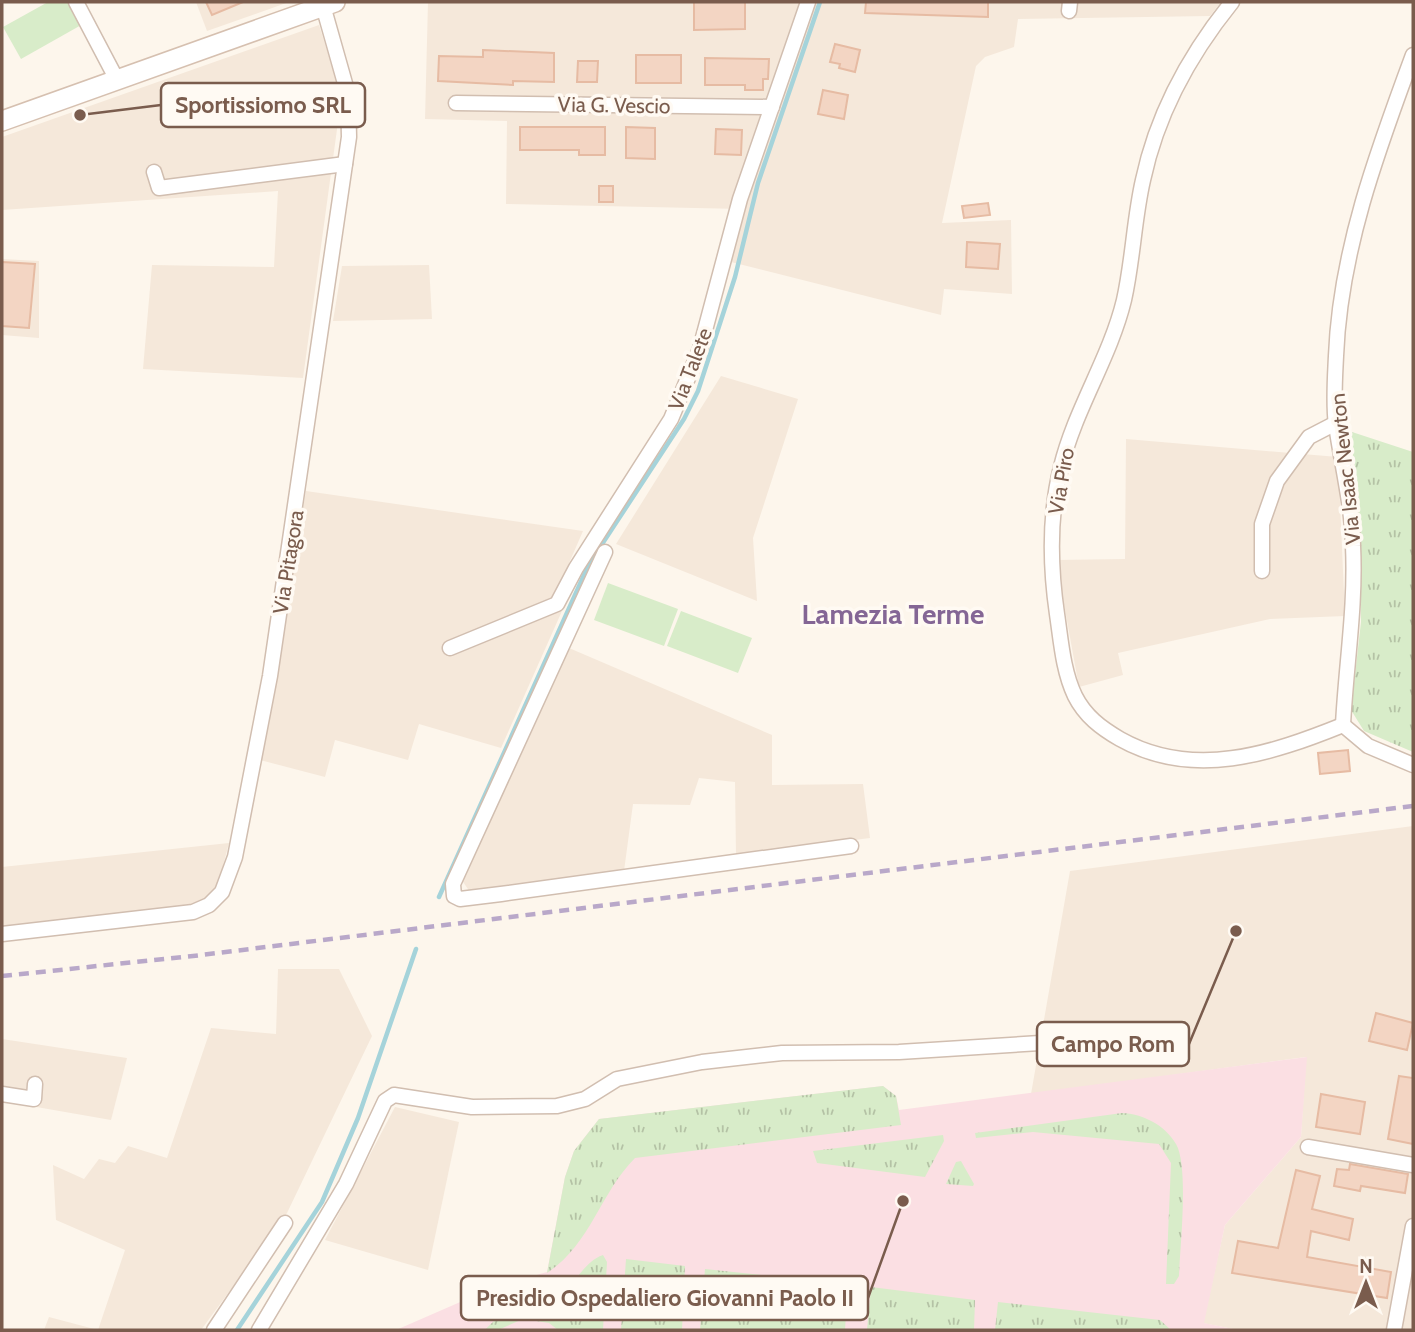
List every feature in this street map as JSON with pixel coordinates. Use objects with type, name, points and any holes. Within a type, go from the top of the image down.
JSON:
[{"type":"main road","points":[[2,121],[327,3]]},
{"type":"street","points":[[76,2],[117,80]]},
{"type":"street","name":"Via Talete","points":[[557,604],[576,568],[671,419],[700,349],[740,199],[808,2]]},
{"type":"street","name":"Via Piro","points":[[1232,2],[1203,40],[1158,126],[1143,181],[1124,299],[1068,442],[1060,471],[1051,570],[1063,661],[1074,694],[1086,713],[1107,731],[1136,748],[1172,760],[1214,762],[1249,757],[1343,725]]},
{"type":"street","name":"Via Pitagora","points":[[2,934],[193,912],[209,905],[222,892],[235,857],[270,676],[349,137],[348,94],[327,3]]},
{"type":"street","name":"Via Isaac Newton","points":[[1343,725],[1353,616],[1353,544],[1346,475],[1336,423],[1336,356],[1346,264],[1388,122],[1413,55]]},
{"type":"street","name":"Via G. Vescio","points":[[456,103],[772,107]]},
{"type":"street","points":[[154,172],[159,188],[345,164]]},
{"type":"street","points":[[1262,571],[1262,524],[1277,481],[1309,437],[1336,423]]},
{"type":"street","points":[[605,552],[453,884],[454,896],[460,900],[851,846]]},
{"type":"street","points":[[450,648],[557,604],[577,612]]},
{"type":"street","points":[[1343,725],[1368,746],[1413,765]]},
{"type":"street","points":[[260,1330],[335,1203],[385,1101],[394,1095],[471,1107],[557,1106],[585,1098],[617,1079],[702,1062],[782,1053],[899,1052],[1040,1043]]},
{"type":"street","points":[[2,1094],[34,1099],[35,1084]]},
{"type":"street","points":[[1308,1147],[1413,1165]]},
{"type":"street","points":[[214,1330],[285,1223]]},
{"type":"street","points":[[1394,1330],[1413,1226]]},
{"type":"shaded area","points":[[196,2],[289,2],[207,31]]},
{"type":"shaded area","points":[[428,2],[1221,2],[1210,16],[1018,19],[1014,47],[985,57],[976,66],[942,223],[1011,220],[1012,294],[944,289],[941,315],[731,262],[742,209],[506,204],[507,121],[425,119]]},
{"type":"shaded area","points":[[319,25],[338,85],[338,122],[303,378],[143,369],[152,265],[274,267],[278,191],[2,210],[2,137]]},
{"type":"shaded area","points":[[2,259],[39,261],[39,338],[2,335]]},
{"type":"shaded area","points":[[429,265],[432,319],[333,321],[342,266]]},
{"type":"shaded area","points":[[721,376],[798,399],[753,538],[757,601],[616,544]]},
{"type":"shaded area","points":[[1126,439],[1338,457],[1345,616],[1270,619],[1118,653],[1123,675],[1079,687],[1056,560],[1125,559]]},
{"type":"shaded area","points":[[306,491],[583,531],[553,600],[562,611],[501,748],[419,724],[408,760],[335,740],[325,777],[260,760]]},
{"type":"shaded area","points":[[569,648],[772,735],[772,785],[863,784],[870,838],[736,855],[735,782],[699,778],[690,805],[633,804],[624,871],[470,892],[461,879]]},
{"type":"shaded area","points":[[1413,826],[1413,1330],[1238,1330],[1203,1323],[1225,1225],[1301,1137],[1306,1057],[1031,1094],[1070,871]]},
{"type":"shaded area","points":[[229,843],[217,888],[199,903],[2,928],[2,867]]},
{"type":"shaded area","points":[[278,969],[339,969],[372,1036],[287,1213],[201,1330],[98,1330],[125,1250],[56,1220],[53,1165],[84,1179],[99,1159],[115,1163],[128,1146],[167,1158],[211,1028],[276,1034]]},
{"type":"shaded area","points":[[2,1039],[127,1058],[111,1120],[2,1101]]},
{"type":"shaded area","points":[[1307,1057],[1301,1137],[1225,1225],[1204,1323],[1238,1330],[396,1330],[497,1286],[547,1272],[565,1177],[574,1151],[599,1119],[883,1086],[896,1096],[899,1110]]},
{"type":"shaded area","points":[[395,1107],[459,1122],[428,1270],[325,1240]]},
{"type":"shaded area","points":[[49,1317],[98,1330],[44,1330]]},
{"type":"green space","points":[[48,2],[70,2],[83,24],[21,59],[3,27]]},
{"type":"green space","points":[[1349,431],[1413,452],[1413,752],[1364,731],[1351,710],[1361,622],[1358,485]]},
{"type":"green space","points":[[608,583],[678,609],[664,646],[594,620]]},
{"type":"green space","points":[[681,611],[752,638],[738,673],[667,646]]},
{"type":"green space","points":[[883,1086],[896,1096],[901,1125],[635,1158],[574,1248],[547,1273],[565,1177],[574,1151],[599,1119]]},
{"type":"green space","points":[[1122,1113],[1145,1118],[1160,1126],[1176,1144],[1180,1155],[1182,1227],[1179,1276],[1174,1284],[1166,1284],[1171,1163],[1159,1144],[1033,1132],[976,1138],[975,1133]]},
{"type":"green space","points":[[943,1135],[944,1141],[925,1177],[817,1163],[813,1151]]},
{"type":"green space","points":[[961,1161],[973,1186],[946,1184],[956,1162]]},
{"type":"green space","points":[[603,1255],[607,1262],[603,1330],[558,1330],[549,1323],[523,1319],[498,1330],[485,1330],[502,1316],[562,1291],[591,1262]]},
{"type":"green space","points":[[626,1259],[685,1266],[682,1330],[621,1330]]},
{"type":"green space","points":[[705,1269],[848,1284],[845,1330],[700,1330]]},
{"type":"green space","points":[[871,1287],[975,1300],[974,1330],[867,1330]]},
{"type":"green space","points":[[998,1302],[1160,1320],[1171,1330],[995,1330]]},
{"type":"building","points":[[206,2],[243,2],[212,15]]},
{"type":"building","points":[[694,2],[745,2],[745,29],[694,30]]},
{"type":"building","points":[[866,2],[988,2],[988,17],[865,13]]},
{"type":"building","points":[[835,44],[860,50],[855,72],[839,68],[840,64],[830,62]]},
{"type":"building","points":[[483,50],[554,53],[554,82],[513,81],[513,85],[438,81],[439,56],[483,57]]},
{"type":"building","points":[[636,55],[681,55],[681,83],[636,83]]},
{"type":"building","points":[[705,58],[769,59],[768,79],[763,79],[763,90],[745,90],[745,85],[705,85]]},
{"type":"building","points":[[578,61],[598,61],[597,82],[577,82]]},
{"type":"building","points":[[823,90],[848,95],[844,119],[818,114]]},
{"type":"building","points":[[520,127],[605,127],[605,155],[579,155],[579,150],[520,150]]},
{"type":"building","points":[[626,127],[655,128],[655,159],[626,158]]},
{"type":"building","points":[[716,129],[742,130],[741,155],[715,154]]},
{"type":"building","points":[[599,186],[613,186],[613,202],[599,202]]},
{"type":"building","points":[[988,203],[990,215],[964,218],[962,206]]},
{"type":"building","points":[[967,242],[1000,244],[998,269],[966,267]]},
{"type":"building","points":[[2,262],[35,264],[29,328],[2,326]]},
{"type":"building","points":[[1348,750],[1350,771],[1320,774],[1318,753]]},
{"type":"building","points":[[1376,1013],[1413,1023],[1407,1050],[1369,1041]]},
{"type":"building","points":[[1399,1076],[1413,1078],[1413,1144],[1388,1139]]},
{"type":"building","points":[[1321,1094],[1365,1102],[1360,1134],[1316,1127]]},
{"type":"building","points":[[1350,1164],[1408,1174],[1405,1193],[1361,1186],[1360,1191],[1334,1186],[1337,1169],[1349,1170]]},
{"type":"building","points":[[1296,1170],[1320,1176],[1312,1209],[1353,1219],[1349,1240],[1311,1231],[1307,1257],[1391,1272],[1387,1298],[1232,1273],[1238,1241],[1278,1248]]},
{"type":"waterway","points":[[439,897],[589,564],[684,419],[698,391],[735,277],[758,183],[820,2]]},
{"type":"waterway","points":[[237,1330],[322,1202],[358,1118],[416,949]]},
{"type":"railway","points":[[2,976],[193,956],[1413,806]]},
{"type":"place","name":"Sportissiomo SRL","points":[[80,115]]},
{"type":"place","name":"Campo Rom","points":[[1236,931]]},
{"type":"place","name":"Presidio Ospedaliero Giovanni Paolo II","points":[[903,1201]]},
{"type":"district","name":"Lamezia Terme","points":[[893,614]]}]
